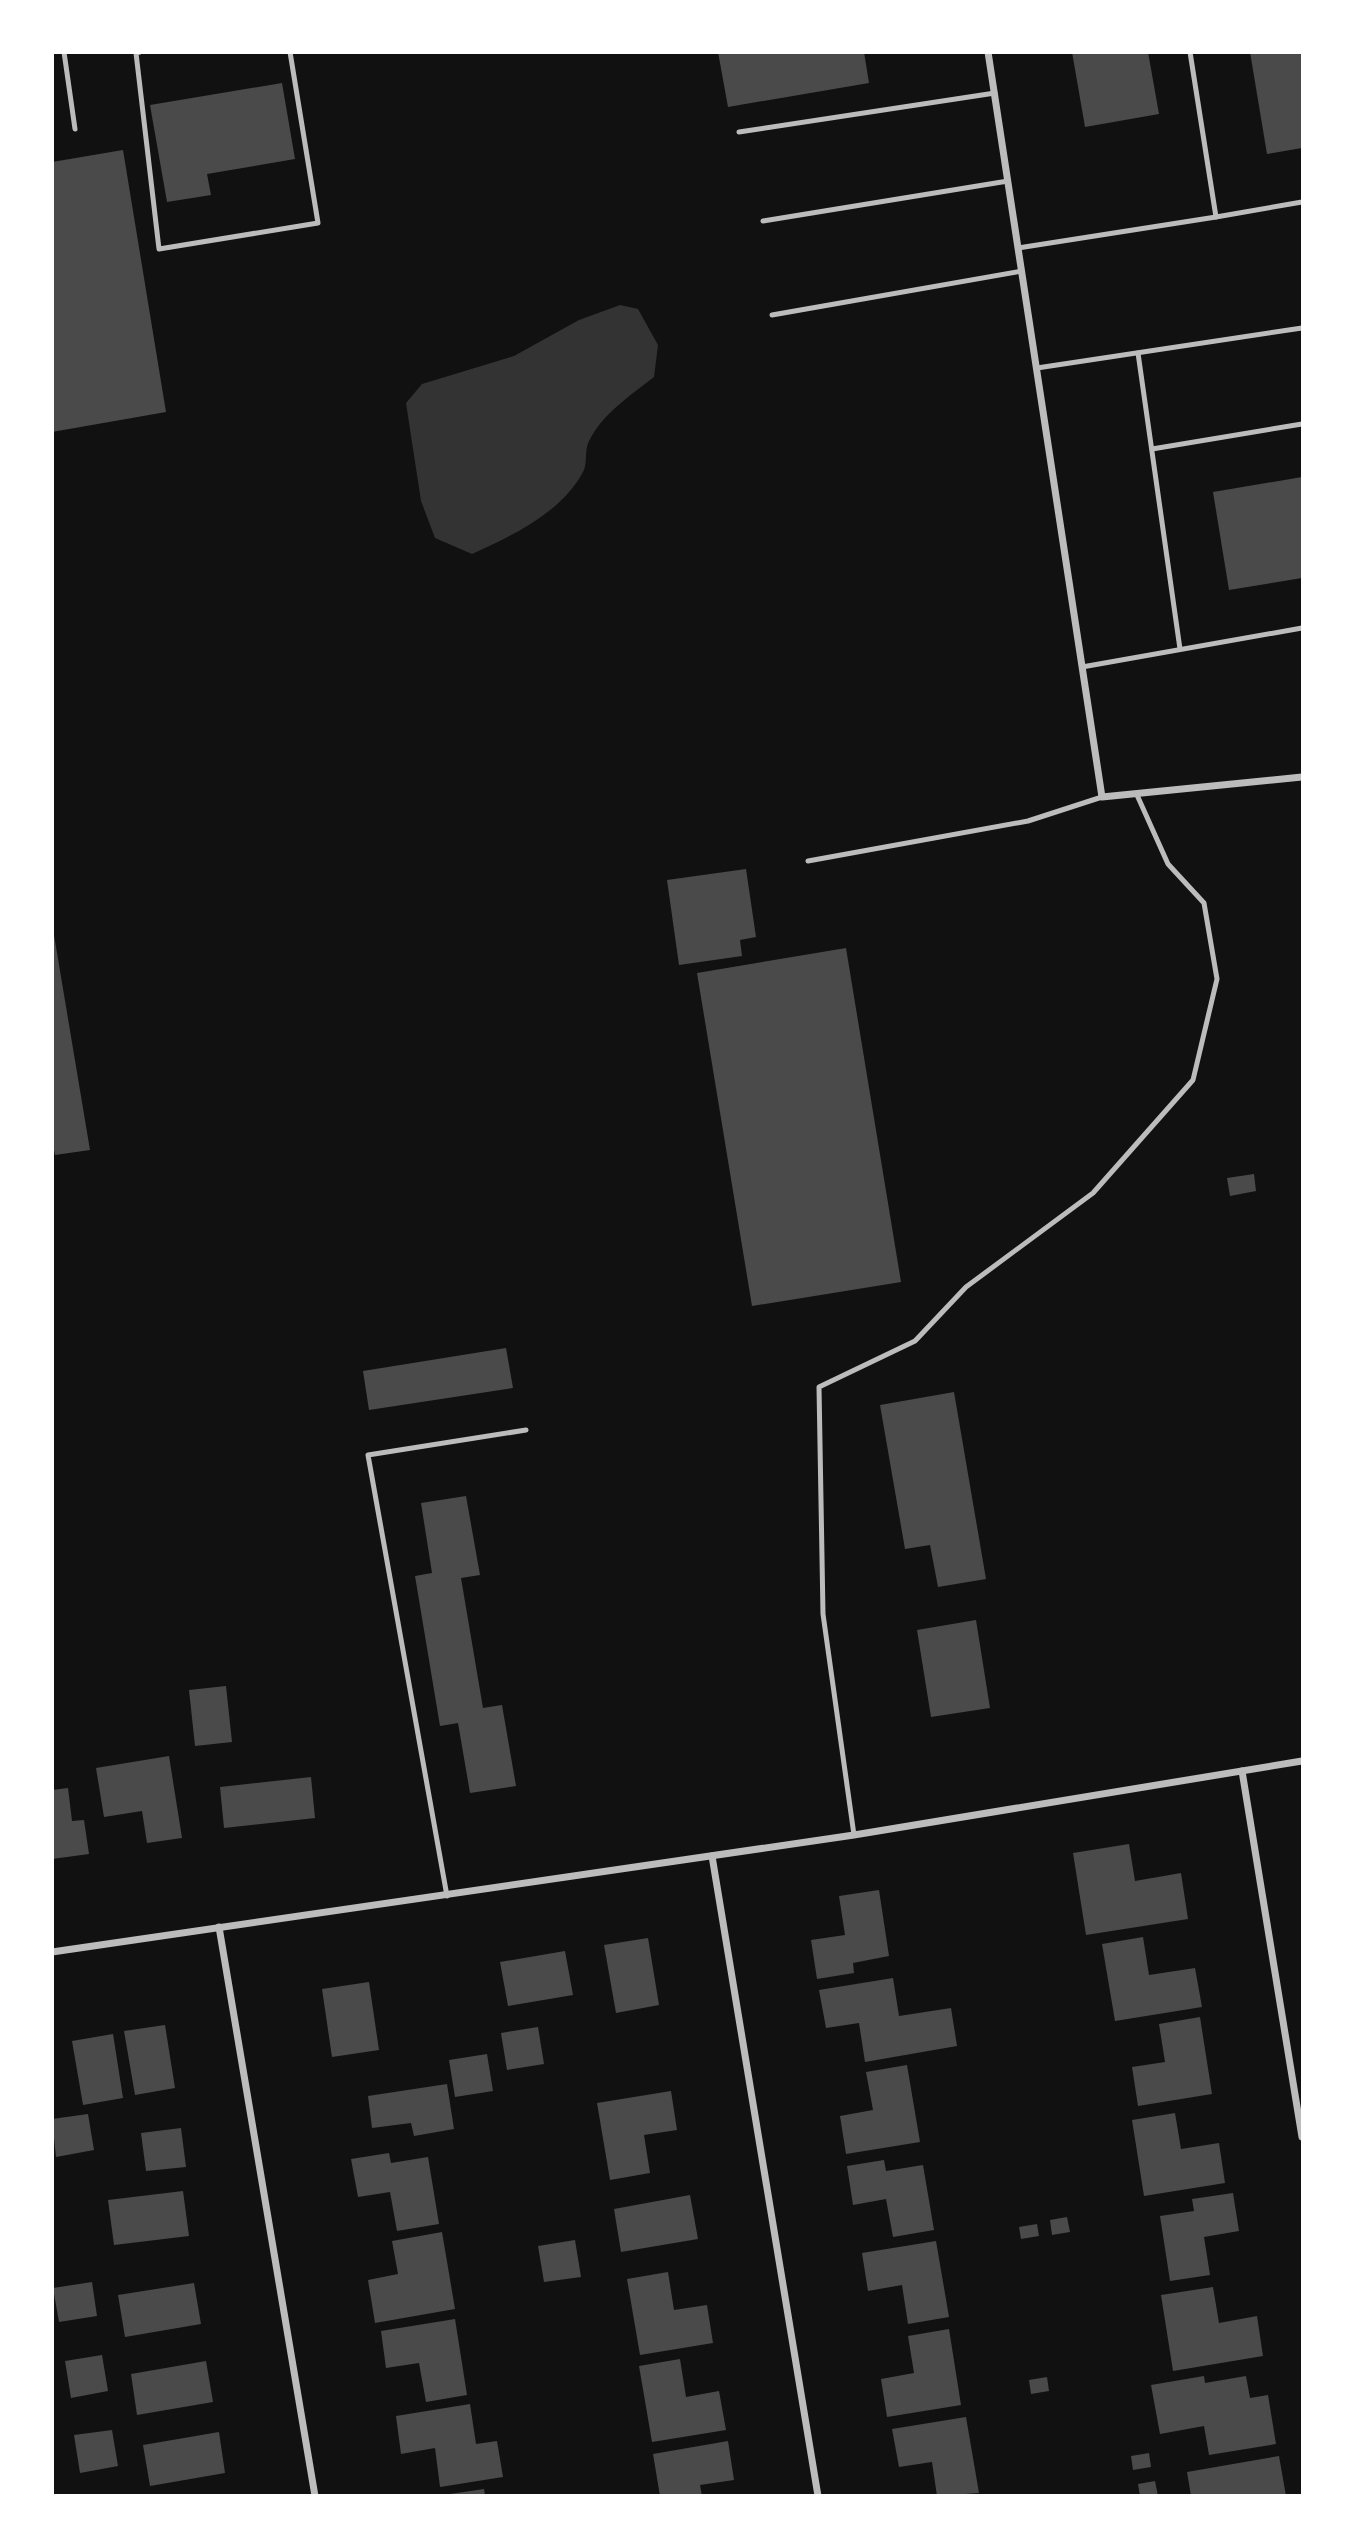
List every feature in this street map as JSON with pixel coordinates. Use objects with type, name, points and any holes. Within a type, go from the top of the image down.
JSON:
[{"type":"street","points":[[989,52],[1102,797],[1303,777]]},
{"type":"street","points":[[52,1952],[855,1836],[1303,1761]]},
{"type":"street","points":[[1242,1771],[1303,2137]]},
{"type":"street","points":[[712,1856],[818,2496]]},
{"type":"street","points":[[219,1927],[316,2496]]},
{"type":"lane","points":[[64,52],[75,129]]},
{"type":"lane","points":[[140,52],[136,53],[159,249],[318,223],[290,52]]},
{"type":"lane","points":[[1190,52],[1216,216]]},
{"type":"lane","points":[[739,132],[995,93]]},
{"type":"lane","points":[[763,221],[1008,181]]},
{"type":"lane","points":[[1018,248],[1303,202]]},
{"type":"lane","points":[[772,315],[1022,271]]},
{"type":"lane","points":[[1037,368],[1303,328]]},
{"type":"lane","points":[[1138,353],[1180,649]]},
{"type":"lane","points":[[1152,449],[1303,424]]},
{"type":"lane","points":[[1082,667],[1303,628]]},
{"type":"lane","points":[[855,1836],[823,1614],[819,1387],[915,1340],[966,1287],[1093,1193],[1193,1080],[1217,979],[1204,903],[1168,864],[1137,795]]},
{"type":"lane","points":[[808,861],[1028,821],[1102,797]]},
{"type":"lane","points":[[447,1896],[369,1455],[526,1430]]},
{"type":"shaded area","points":[[620,305],[638,309],[658,345],[654,377],[618,406],[595,431],[588,445],[583,472],[574,487],[534,522],[472,554],[435,538],[421,501],[406,403],[422,384],[514,356],[579,320]]},
{"type":"building","points":[[718,52],[864,52],[869,83],[728,107]]},
{"type":"building","points":[[1072,52],[1148,52],[1159,114],[1085,127]]},
{"type":"building","points":[[1250,52],[1302,52],[1302,148],[1267,154]]},
{"type":"building","points":[[282,83],[295,159],[207,174],[211,195],[167,202],[150,105]]},
{"type":"building","points":[[123,150],[166,412],[52,432],[52,162]]},
{"type":"building","points":[[1302,477],[1302,578],[1229,590],[1213,492]]},
{"type":"building","points":[[746,869],[756,937],[740,940],[742,956],[679,965],[667,880]]},
{"type":"building","points":[[52,923],[90,1150],[55,1155],[52,1140]]},
{"type":"building","points":[[846,948],[901,1282],[752,1306],[697,973]]},
{"type":"building","points":[[1254,1174],[1256,1191],[1230,1196],[1227,1178]]},
{"type":"building","points":[[506,1348],[513,1388],[369,1410],[363,1371]]},
{"type":"building","points":[[954,1392],[986,1579],[938,1587],[930,1545],[905,1549],[880,1405]]},
{"type":"building","points":[[466,1496],[480,1575],[461,1578],[483,1708],[502,1705],[516,1786],[470,1793],[458,1723],[440,1726],[415,1576],[432,1573],[421,1503]]},
{"type":"building","points":[[976,1620],[990,1708],[931,1717],[917,1630]]},
{"type":"building","points":[[226,1686],[232,1742],[195,1746],[189,1690]]},
{"type":"building","points":[[169,1756],[182,1838],[147,1843],[142,1811],[104,1817],[96,1768]]},
{"type":"building","points":[[311,1777],[315,1818],[224,1828],[220,1787]]},
{"type":"building","points":[[68,1788],[72,1821],[84,1820],[89,1854],[52,1859],[52,1790]]},
{"type":"building","points":[[1129,1844],[1135,1881],[1181,1873],[1188,1919],[1086,1935],[1073,1853]]},
{"type":"building","points":[[879,1890],[889,1956],[853,1963],[854,1973],[817,1979],[811,1940],[845,1935],[839,1896]]},
{"type":"building","points":[[1143,1937],[1149,1975],[1195,1968],[1202,2007],[1115,2021],[1102,1944]]},
{"type":"building","points":[[648,1938],[659,2005],[616,2013],[604,1945]]},
{"type":"building","points":[[565,1951],[573,1995],[508,2006],[500,1962]]},
{"type":"building","points":[[893,1978],[899,2016],[951,2008],[957,2046],[865,2062],[859,2023],[826,2028],[819,1990]]},
{"type":"building","points":[[369,1982],[379,2050],[332,2057],[322,1989]]},
{"type":"building","points":[[1200,2017],[1212,2094],[1138,2106],[1132,2067],[1165,2062],[1159,2024]]},
{"type":"building","points":[[165,2025],[175,2088],[135,2095],[124,2031]]},
{"type":"building","points":[[538,2027],[544,2064],[507,2070],[501,2033]]},
{"type":"building","points":[[113,2034],[123,2098],[83,2105],[72,2041]]},
{"type":"building","points":[[487,2054],[493,2091],[455,2097],[449,2060]]},
{"type":"building","points":[[907,2065],[920,2142],[846,2154],[840,2116],[873,2110],[866,2072]]},
{"type":"building","points":[[447,2084],[454,2129],[414,2136],[411,2123],[372,2128],[368,2096]]},
{"type":"building","points":[[671,2091],[677,2130],[644,2135],[650,2173],[610,2180],[597,2103]]},
{"type":"building","points":[[1175,2113],[1181,2149],[1219,2143],[1225,2183],[1144,2196],[1132,2120]]},
{"type":"building","points":[[88,2114],[94,2150],[56,2157],[52,2119]]},
{"type":"building","points":[[181,2128],[186,2167],[146,2171],[141,2133]]},
{"type":"building","points":[[389,2153],[391,2163],[428,2157],[439,2224],[397,2231],[390,2192],[358,2197],[351,2159]]},
{"type":"building","points":[[884,2160],[886,2171],[923,2165],[934,2230],[893,2237],[886,2199],[853,2205],[847,2166]]},
{"type":"building","points":[[183,2191],[189,2236],[114,2245],[108,2200]]},
{"type":"building","points":[[1233,2193],[1239,2231],[1204,2237],[1210,2275],[1170,2281],[1160,2216],[1194,2211],[1192,2199]]},
{"type":"building","points":[[690,2195],[698,2239],[621,2252],[614,2209]]},
{"type":"building","points":[[1067,2217],[1070,2232],[1052,2235],[1050,2220]]},
{"type":"building","points":[[1037,2224],[1039,2236],[1021,2239],[1019,2227]]},
{"type":"building","points":[[442,2232],[455,2309],[375,2323],[368,2280],[398,2274],[392,2241]]},
{"type":"building","points":[[575,2240],[581,2277],[544,2282],[538,2246]]},
{"type":"building","points":[[936,2241],[949,2317],[908,2324],[902,2285],[868,2291],[862,2253]]},
{"type":"building","points":[[668,2272],[674,2310],[707,2305],[713,2343],[640,2355],[627,2279]]},
{"type":"building","points":[[92,2282],[97,2316],[59,2322],[53,2288]]},
{"type":"building","points":[[194,2283],[201,2324],[125,2337],[118,2295]]},
{"type":"building","points":[[1213,2287],[1219,2323],[1257,2316],[1263,2356],[1173,2371],[1161,2295]]},
{"type":"building","points":[[455,2319],[467,2395],[426,2402],[419,2363],[386,2368],[381,2331]]},
{"type":"building","points":[[949,2329],[961,2405],[887,2417],[881,2379],[914,2373],[908,2336]]},
{"type":"building","points":[[102,2355],[108,2391],[71,2398],[65,2361]]},
{"type":"building","points":[[680,2359],[686,2397],[719,2391],[726,2430],[652,2442],[639,2366]]},
{"type":"building","points":[[206,2361],[213,2402],[137,2415],[131,2374]]},
{"type":"building","points":[[1204,2376],[1205,2383],[1246,2376],[1250,2398],[1268,2395],[1276,2444],[1209,2455],[1204,2426],[1160,2434],[1151,2385]]},
{"type":"building","points":[[1047,2377],[1049,2391],[1031,2394],[1029,2380]]},
{"type":"building","points":[[470,2404],[476,2444],[497,2441],[503,2477],[440,2487],[435,2448],[401,2454],[396,2416]]},
{"type":"building","points":[[966,2417],[979,2493],[937,2496],[932,2462],[899,2467],[892,2429]]},
{"type":"building","points":[[112,2430],[118,2466],[80,2473],[74,2435]]},
{"type":"building","points":[[219,2432],[225,2473],[150,2486],[143,2445]]},
{"type":"building","points":[[728,2441],[734,2480],[700,2485],[702,2496],[660,2496],[653,2454]]},
{"type":"building","points":[[1149,2453],[1151,2467],[1133,2470],[1131,2456]]},
{"type":"building","points":[[1279,2456],[1286,2496],[1191,2496],[1187,2472]]},
{"type":"building","points":[[1155,2481],[1158,2496],[1140,2496],[1138,2484]]},
{"type":"building","points":[[484,2489],[485,2496],[450,2496],[450,2494]]}]
